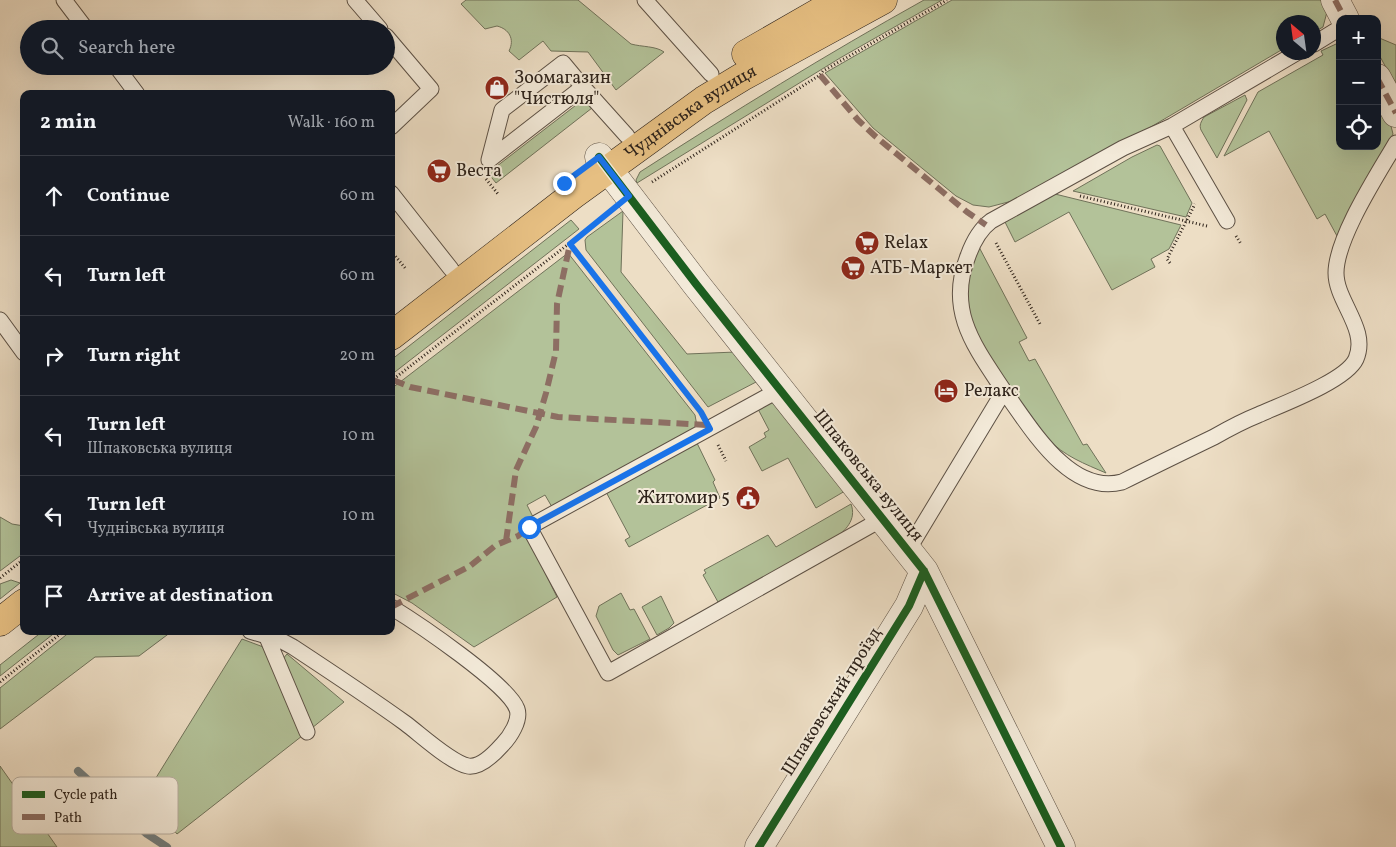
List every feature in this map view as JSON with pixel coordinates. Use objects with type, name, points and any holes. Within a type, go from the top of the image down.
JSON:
[{"type":"main road","name":"Чуднівська вулиця","points":[[395,333],[604,163],[627,136],[711,74],[840,0]]},
{"type":"main road","name":"Чуднівська вулиця","points":[[395,313],[451,269],[604,163],[742,77],[883,0]]},
{"type":"main road","points":[[0,622],[20,606]]},
{"type":"main road","points":[[0,642],[20,626]]},
{"type":"street","points":[[1335,0],[1343,15]]},
{"type":"street","points":[[1381,85],[1396,113]]},
{"type":"street","name":"Шпаковська вулиця","points":[[604,163],[637,208],[700,281],[779,390],[916,560],[1061,847]]},
{"type":"street","name":"Шпаковський проїзд","points":[[759,847],[909,606],[916,560]]},
{"type":"lane","points":[[64,0],[79,20]]},
{"type":"lane","points":[[355,0],[372,20]]},
{"type":"lane","points":[[645,0],[711,74]]},
{"type":"lane","points":[[1321,40],[1336,30]]},
{"type":"lane","points":[[395,47],[431,89],[395,123]]},
{"type":"lane","points":[[1284,60],[1172,126],[1123,148],[986,225],[973,243],[965,262],[961,280],[960,306],[962,317],[977,349],[1004,391],[1050,454],[1077,474],[1094,483],[1110,485],[1122,482],[1258,414],[1282,406],[1330,381],[1356,360],[1359,337],[1339,288],[1336,262],[1340,248],[1396,142]]},
{"type":"lane","points":[[584,87],[489,160],[502,110],[563,63],[627,136]]},
{"type":"lane","points":[[123,75],[134,90]]},
{"type":"lane","points":[[1172,126],[1206,184],[1221,225]]},
{"type":"lane","points":[[395,198],[451,269]]},
{"type":"lane","points":[[0,320],[20,348]]},
{"type":"lane","points":[[779,390],[529,527],[608,673],[882,519]]},
{"type":"lane","points":[[916,560],[1004,391]]},
{"type":"lane","points":[[266,635],[293,647],[405,723],[459,763],[470,766],[482,763],[503,744],[517,722],[517,709],[508,695],[462,657],[395,610]]},
{"type":"lane","points":[[266,635],[307,732]]},
{"type":"lane","points":[[276,660],[276,653],[282,646],[293,647]]},
{"type":"path","points":[[395,378],[570,244],[629,196],[820,75],[823,71],[947,0]]},
{"type":"path","points":[[1170,263],[1167,259],[1206,184]]},
{"type":"path","points":[[1050,189],[1186,222],[1221,225]]},
{"type":"path","points":[[986,225],[1040,324]]},
{"type":"path","points":[[570,244],[701,412],[726,461]]},
{"type":"path","points":[[395,256],[406,269]]},
{"type":"path","points":[[0,578],[20,563]]},
{"type":"path","points":[[0,682],[59,635]]},
{"type":"green space","points":[[466,0],[578,0],[631,44],[664,52],[616,90],[588,52],[551,51],[543,41],[519,60],[509,51],[511,39],[508,32],[497,26],[485,29],[461,4]]},
{"type":"green space","points":[[924,0],[942,0],[840,58],[637,183],[636,180],[640,172],[745,105]]},
{"type":"green space","points":[[952,0],[1323,0],[1327,12],[1321,28],[1321,15],[1276,15],[1276,53],[1144,131],[1012,201],[989,207],[973,205],[956,196],[873,128],[825,73]]},
{"type":"green space","points":[[1381,39],[1396,45],[1396,86],[1381,58]]},
{"type":"green space","points":[[1336,44],[1336,150],[1381,150],[1381,108],[1391,126],[1393,134],[1337,236],[1325,214],[1317,219],[1269,131],[1224,156],[1258,92],[1314,60],[1321,60],[1323,55],[1321,51]]},
{"type":"green space","points":[[1245,95],[1247,100],[1217,158],[1201,130],[1201,122],[1204,117]]},
{"type":"green space","points":[[580,102],[588,104],[592,108],[496,183],[488,173]]},
{"type":"green space","points":[[1157,145],[1160,146],[1192,203],[1186,217],[1073,191],[1132,157]]},
{"type":"green space","points":[[1055,194],[1181,225],[1169,249],[1151,259],[1155,267],[1112,290],[1069,212],[1015,242],[1005,222]]},
{"type":"green space","points":[[623,211],[621,272],[687,354],[736,352],[758,381],[708,407],[586,250],[585,240],[587,237]]},
{"type":"green space","points":[[571,220],[579,229],[395,372],[395,357]]},
{"type":"green space","points":[[979,247],[1027,338],[1019,342],[1029,361],[1035,359],[1083,445],[1087,444],[1106,473],[1068,455],[1054,445],[992,362],[967,313],[968,272]]},
{"type":"green space","points":[[568,253],[695,415],[697,426],[694,432],[552,507],[545,495],[527,505],[533,517],[521,524],[557,597],[474,647],[412,603],[395,594],[395,386]]},
{"type":"green space","points":[[773,399],[845,491],[816,508],[788,458],[762,471],[749,447],[766,437],[764,433],[769,430],[758,409]]},
{"type":"green space","points":[[696,441],[715,480],[713,482],[720,498],[629,547],[625,540],[630,537],[605,490]]},
{"type":"green space","points":[[851,504],[852,515],[849,525],[833,540],[718,602],[703,575],[706,573],[704,570],[768,535],[776,547]]},
{"type":"green space","points":[[0,517],[12,524],[20,525],[20,556],[0,571]]},
{"type":"green space","points":[[11,580],[20,583],[0,599],[0,584]]},
{"type":"green space","points":[[621,593],[630,610],[634,609],[650,639],[618,655],[613,650],[596,616],[599,606]]},
{"type":"green space","points":[[661,596],[674,623],[657,635],[642,607]]},
{"type":"green space","points":[[38,635],[52,635],[0,676],[0,665]]},
{"type":"green space","points":[[66,635],[167,635],[139,656],[95,657],[0,729],[0,688]]},
{"type":"green space","points":[[242,639],[266,648],[302,736],[178,833],[178,777],[156,777]]},
{"type":"green space","points":[[287,654],[344,702],[312,728],[282,660]]},
{"type":"green space","points":[[0,766],[12,783],[12,834],[48,834],[57,847],[0,847]]},
{"type":"waterway","points":[[78,771],[85,777]]},
{"type":"waterway","points":[[147,834],[167,847]]},
{"type":"marked path","points":[[1335,0],[1343,15]]},
{"type":"marked path","points":[[820,75],[858,120],[875,136],[967,212],[986,225]]},
{"type":"marked path","points":[[1381,85],[1396,113]]},
{"type":"marked path","points":[[506,541],[516,470],[536,427],[556,351],[557,304],[570,244]]},
{"type":"marked path","points":[[395,381],[410,387],[558,417],[708,425]]},
{"type":"marked path","points":[[395,605],[470,566],[496,545],[518,536],[529,527]]},
{"type":"cycle path","points":[[599,157],[696,284],[924,571],[1061,847]]},
{"type":"cycle path","points":[[759,847],[909,606],[924,571]]},
{"type":"place","name":"Зоомагазин \"Чистюля\"","points":[[497,88]]},
{"type":"place","name":"Веста","points":[[439,171]]},
{"type":"place","name":"Relax","points":[[867,243]]},
{"type":"place","name":"АТБ-Маркет","points":[[853,268]]},
{"type":"place","name":"Релакс","points":[[946,391]]},
{"type":"place","name":"Житомир 5","points":[[748,498]]},
{"type":"route","points":[[529,527],[710,429],[701,412],[570,244],[629,196],[599,157],[564,183]]}]
